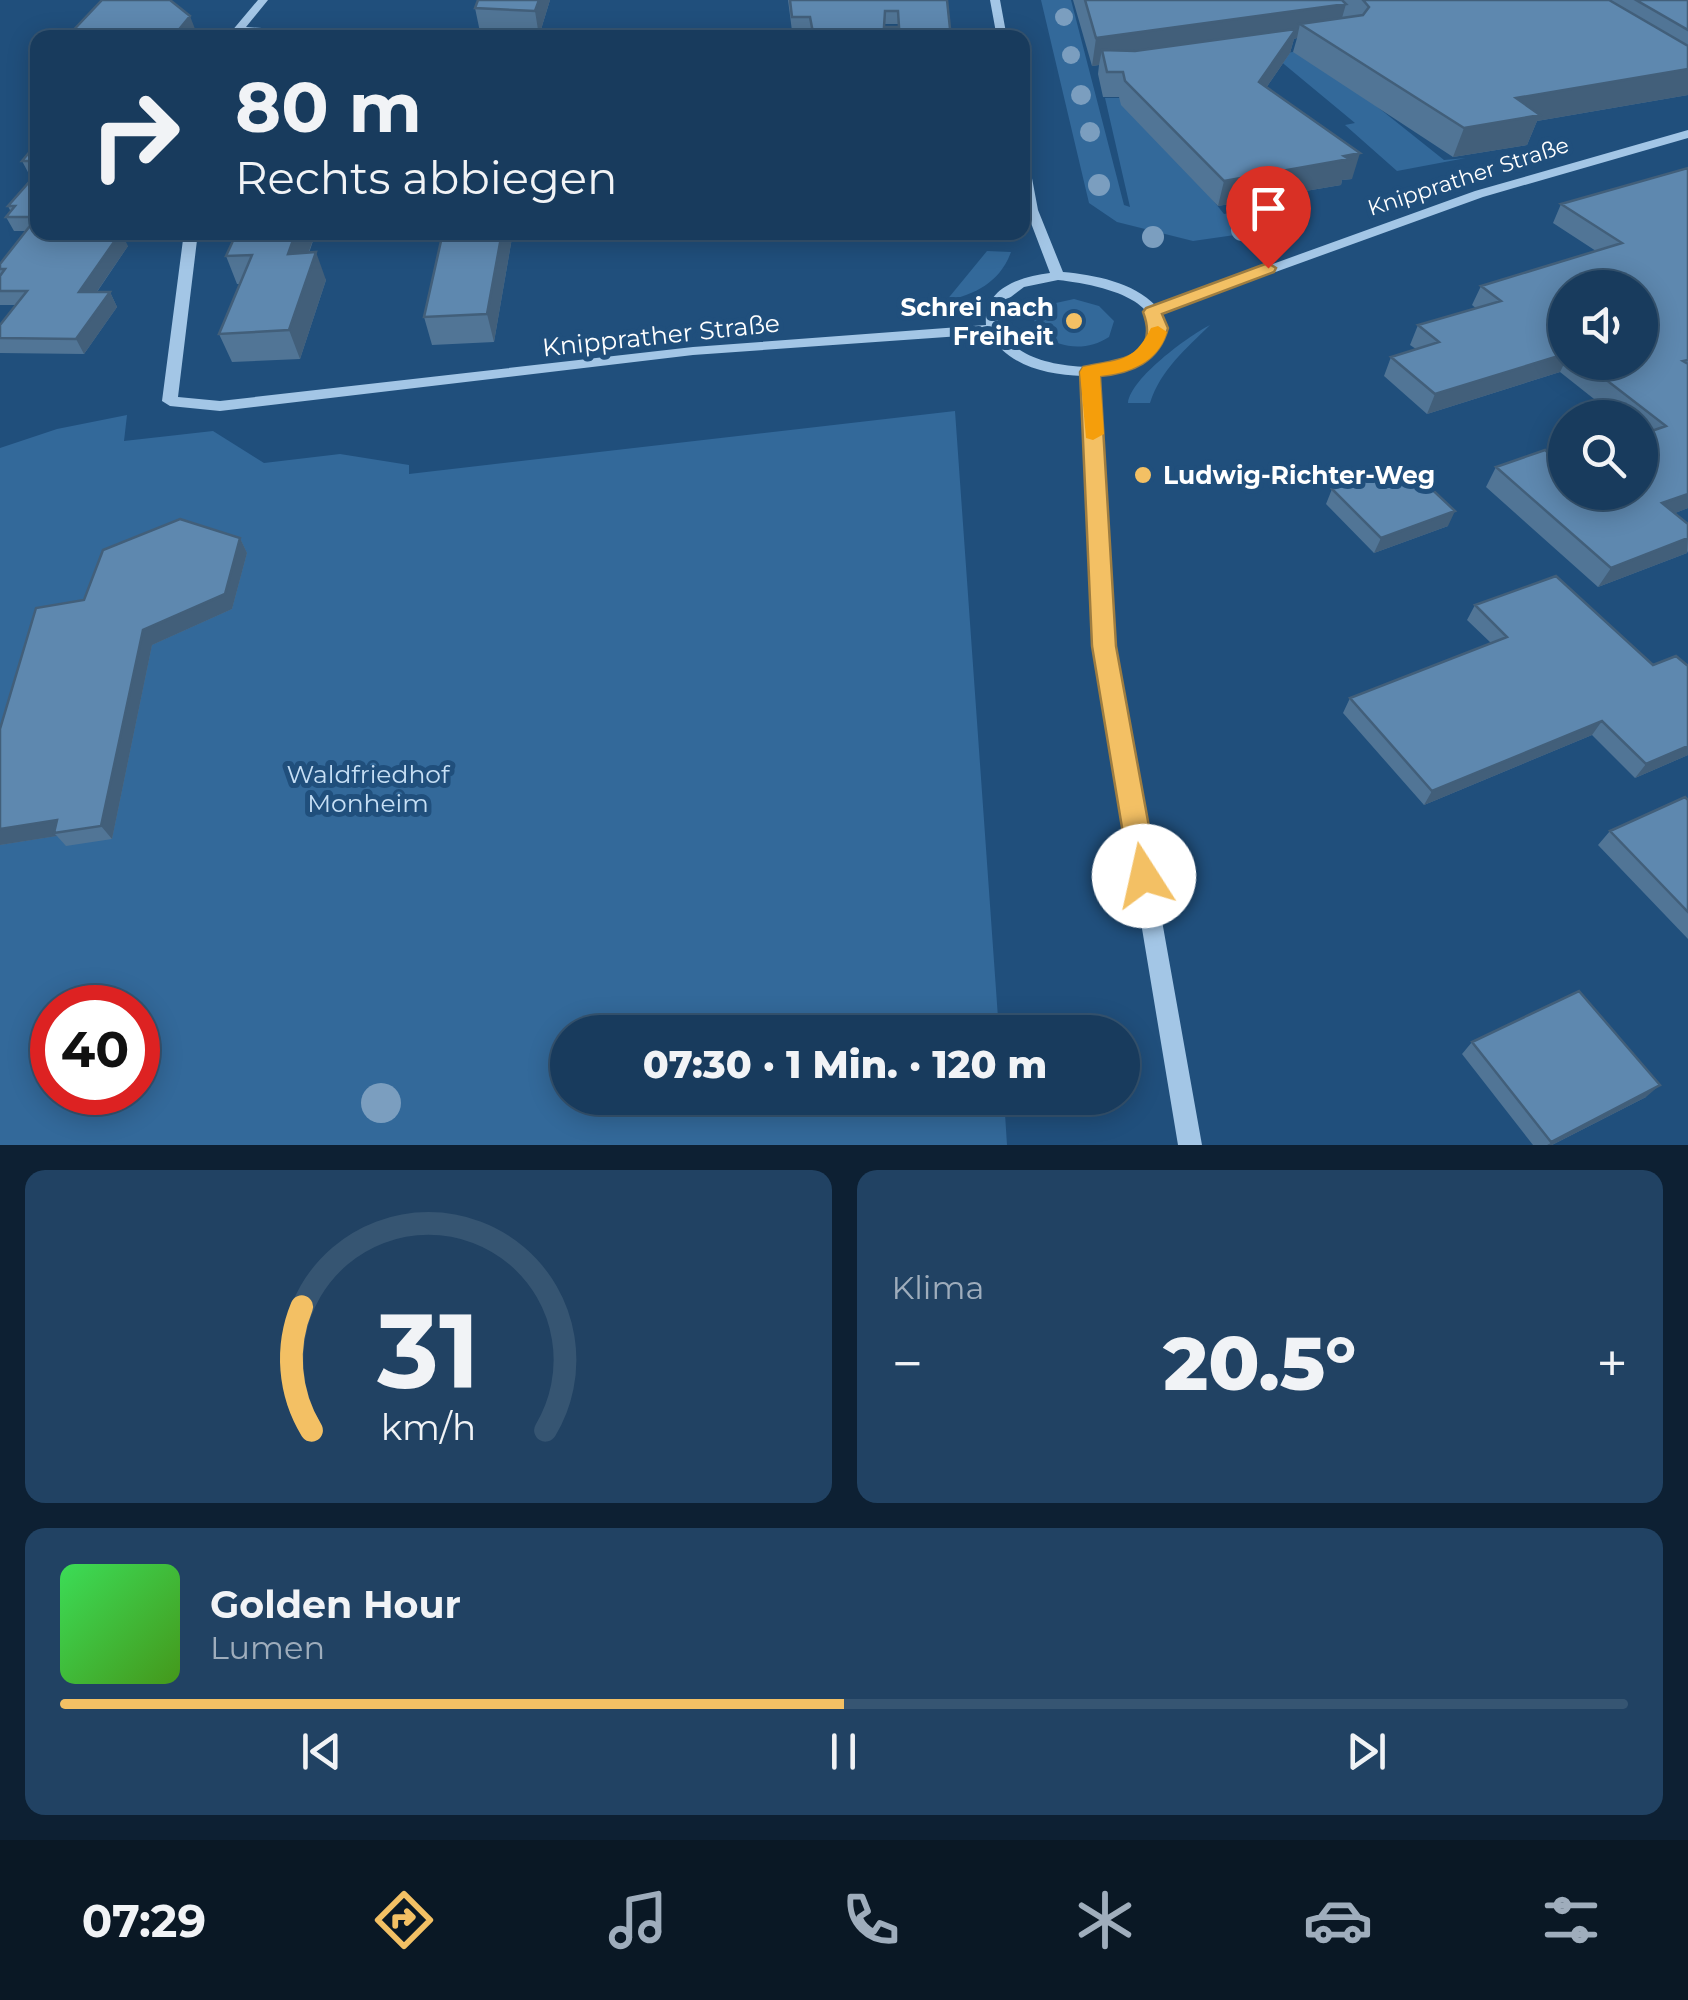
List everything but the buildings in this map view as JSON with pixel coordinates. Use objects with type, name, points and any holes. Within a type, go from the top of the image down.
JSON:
[{"type":"street","points":[[239,30],[263,0]]},
{"type":"street","points":[[995,0],[1001,30]]},
{"type":"street","points":[[1307,0],[1328,9],[1340,23]]},
{"type":"street","points":[[1328,9],[1401,0]]},
{"type":"street","name":"Knipprather Straße","points":[[1152,312],[1479,194],[1688,134]]},
{"type":"street","points":[[1030,199],[1058,276]]},
{"type":"street","name":"Knipprather Straße","points":[[190,240],[170,401],[220,406],[693,351],[992,329]]},
{"type":"street","points":[[1058,276],[1114,284],[1137,296],[1152,312],[1158,328],[1154,345],[1140,358],[1117,368],[1090,372],[1064,371],[1028,360],[1002,343],[992,329],[991,313],[998,298],[1033,278],[1058,276]]},
{"type":"street","points":[[1090,372],[1104,646],[1190,1145]]},
{"type":"green space","points":[[1041,0],[1071,0],[1124,205],[1130,207],[1105,98],[1131,98],[1224,214],[1280,203],[1270,230],[1193,241],[1117,222],[1089,203]]},
{"type":"green space","points":[[1306,50],[1444,160],[1466,158],[1397,171],[1345,125],[1355,123],[1273,55]]},
{"type":"green space","points":[[987,251],[1011,252],[994,279],[967,295],[946,301]]},
{"type":"green space","points":[[1074,299],[1099,306],[1114,321],[1109,337],[1092,345],[1075,346],[1041,335],[1034,320],[1042,306]]},
{"type":"green space","points":[[1210,325],[1167,370],[1150,403],[1128,403],[1149,370]]},
{"type":"green space","name":"Waldfriedhof Monheim","points":[[955,411],[998,1015],[550,1015],[550,1115],[1005,1115],[1007,1145],[0,1145],[0,448],[57,429],[127,415],[124,441],[213,431],[264,463],[340,454],[409,465],[409,474]]},
{"type":"slow traffic","points":[[1093,434],[1090,372],[1117,368],[1140,358],[1154,345],[1158,332]]},
{"type":"place","name":"Schrei nach Freiheit","points":[[1074,321]]},
{"type":"place","name":"Ludwig-Richter-Weg","points":[[1143,475]]},
{"type":"route","points":[[1144,876],[1104,646],[1090,372],[1117,368],[1140,358],[1154,345],[1158,328],[1152,312],[1268,268]]}]
